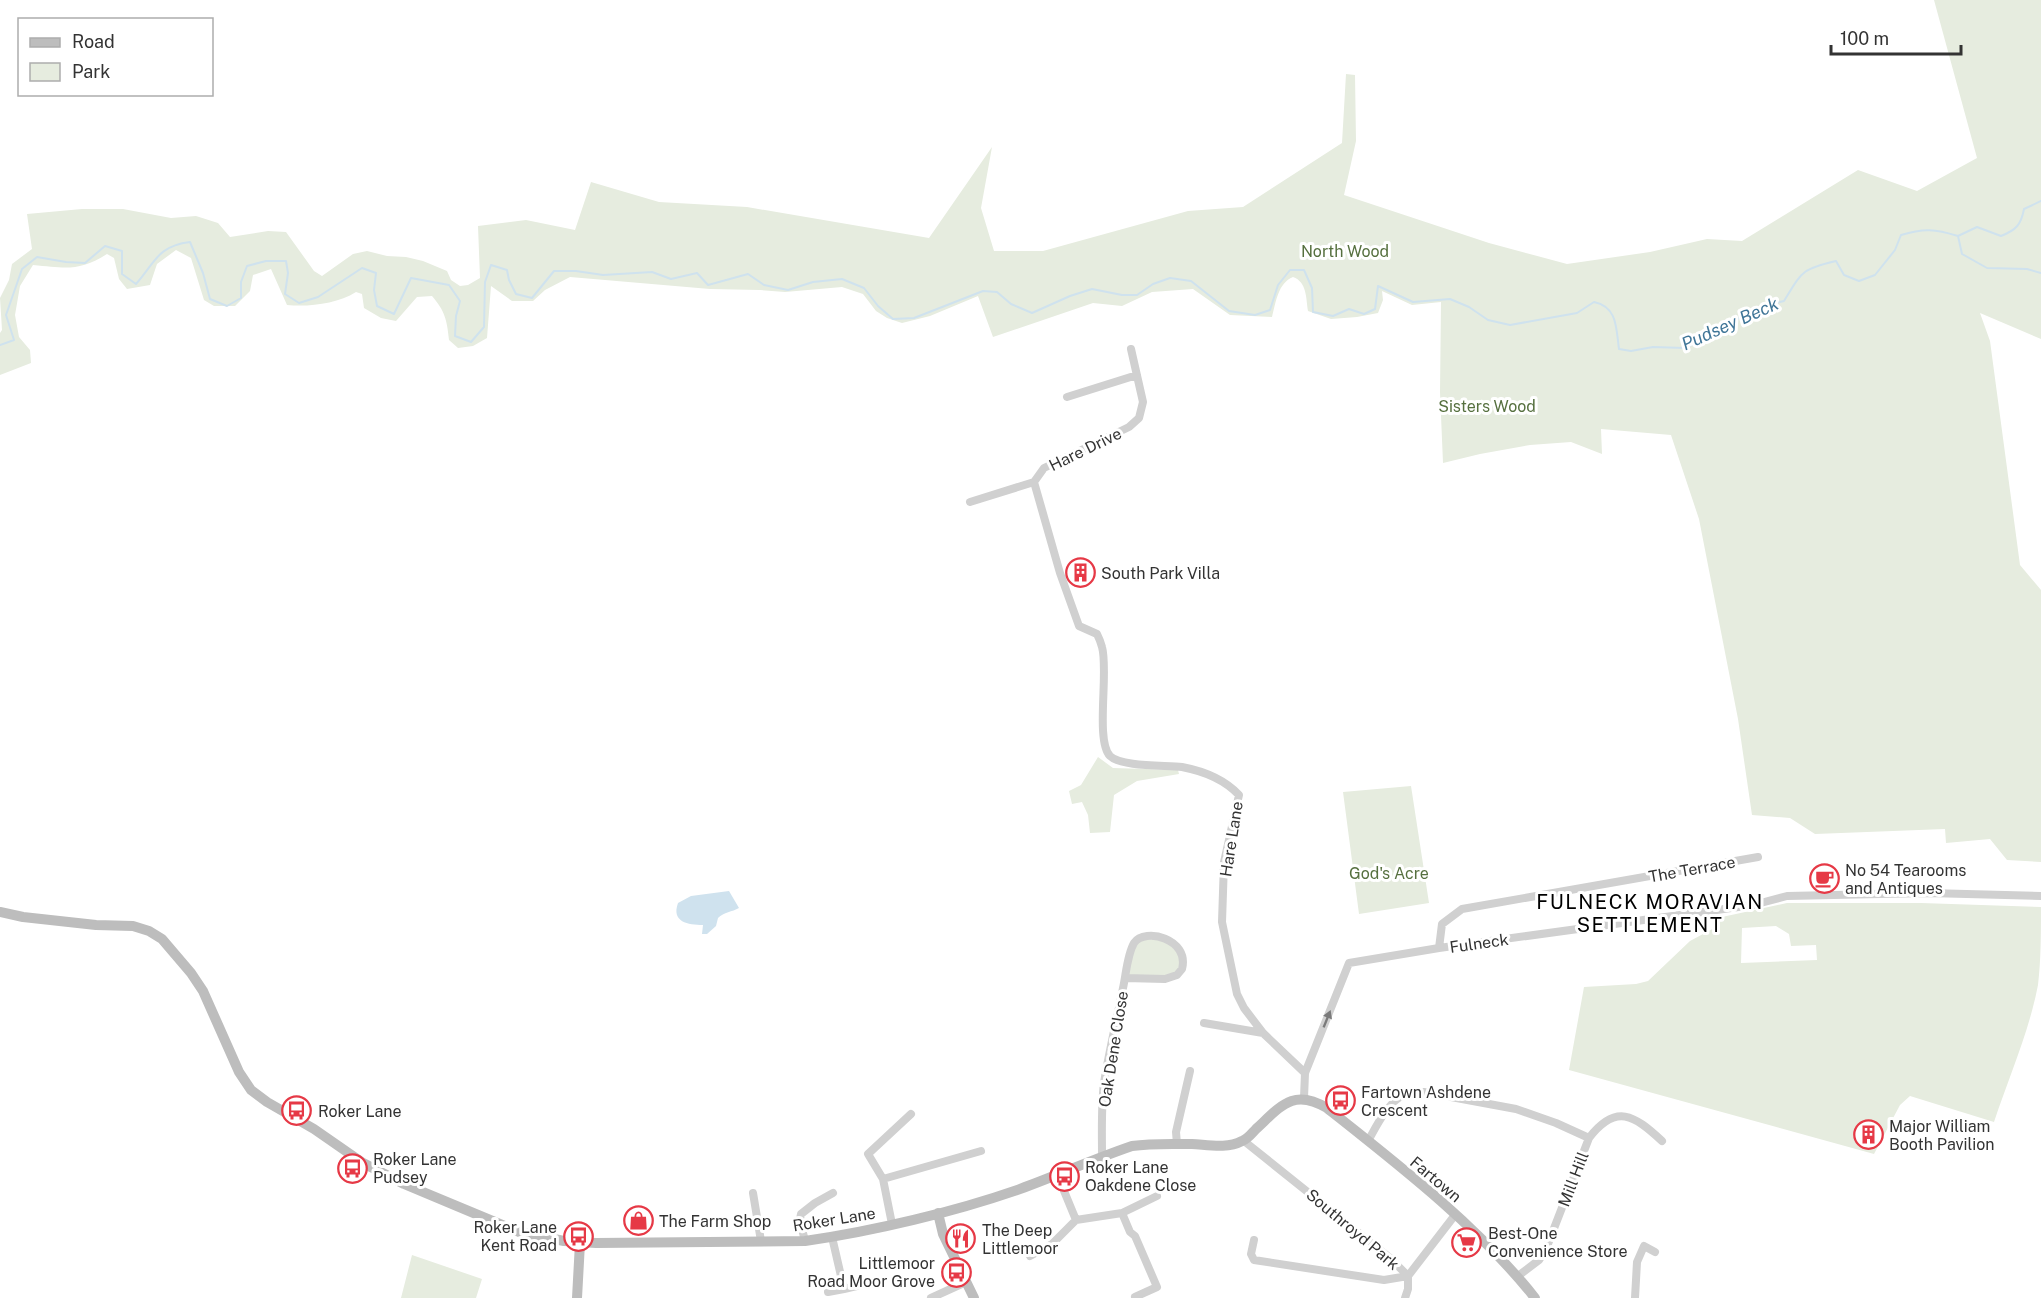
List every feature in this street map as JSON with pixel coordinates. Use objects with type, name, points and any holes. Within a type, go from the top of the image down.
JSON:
[{"type":"street","name":"Hare Drive","points":[[1034,482],[1044,468],[1129,427],[1139,418],[1143,402],[1131,349]]},
{"type":"street","points":[[1066,397],[1137,375]]},
{"type":"street","points":[[970,502],[1034,482]]},
{"type":"street","name":"Hare Lane","points":[[1034,482],[1060,573],[1079,626],[1097,634],[1103,648],[1105,744],[1110,756],[1122,762],[1182,767],[1204,773],[1230,786],[1239,795],[1224,862],[1222,922],[1237,994],[1244,1008],[1263,1033],[1305,1073]]},
{"type":"street","name":"The Terrace","points":[[1439,948],[1442,924],[1462,909],[1758,857]]},
{"type":"street","name":"Fulneck","points":[[1304,1098],[1305,1073],[1349,963],[1439,948],[1753,905],[1787,896],[1928,893],[2041,896]]},
{"type":"street","name":"Roker Lane","points":[[0,912],[23,917],[96,925],[133,926],[149,931],[162,939],[203,991],[239,1072],[251,1090],[363,1163],[405,1184],[519,1233],[580,1243],[805,1241],[938,1213],[1021,1188],[1132,1146],[1177,1144],[1229,1146],[1244,1141]]},
{"type":"street","name":"Oak Dene Close","points":[[1102,1156],[1104,1083],[1125,978],[1133,946],[1140,937],[1146,936],[1172,942],[1182,951],[1184,957],[1182,969],[1171,978],[1125,978]]},
{"type":"street","points":[[1204,1023],[1263,1033]]},
{"type":"street","points":[[1177,1144],[1176,1132],[1190,1071]]},
{"type":"street","points":[[1368,1141],[1389,1108],[1401,1097],[1424,1092],[1516,1109],[1556,1123],[1588,1138],[1597,1127],[1614,1117],[1631,1117],[1651,1136],[1662,1141]]},
{"type":"street","points":[[1244,1141],[1283,1106],[1290,1101],[1304,1098]]},
{"type":"street","name":"Fartown","points":[[1304,1098],[1327,1108],[1455,1215],[1518,1276],[1535,1298]]},
{"type":"street","points":[[892,1224],[883,1179],[868,1154],[911,1114]]},
{"type":"street","name":"Mill Hill","points":[[1518,1276],[1539,1260],[1546,1249],[1588,1138]]},
{"type":"street","name":"Southroyd Park","points":[[1244,1141],[1389,1257],[1408,1276]]},
{"type":"street","points":[[883,1179],[981,1151]]},
{"type":"street","points":[[1057,1174],[1076,1220]]},
{"type":"street","points":[[753,1193],[761,1241]]},
{"type":"street","points":[[800,1219],[801,1214],[833,1193]]},
{"type":"street","points":[[1030,1256],[1052,1244],[1076,1220],[1122,1213],[1157,1196]]},
{"type":"street","points":[[938,1213],[943,1234],[974,1298]]},
{"type":"street","points":[[1122,1213],[1130,1232],[1135,1236],[1157,1287]]},
{"type":"street","points":[[1405,1298],[1408,1276],[1455,1215]]},
{"type":"street","points":[[802,1229],[805,1241]]},
{"type":"street","points":[[832,1237],[844,1289]]},
{"type":"street","name":"Southroyd Park","points":[[1254,1240],[1251,1254],[1254,1260],[1384,1280],[1408,1276]]},
{"type":"street","points":[[577,1298],[580,1243]]},
{"type":"street","points":[[1635,1298],[1636,1262],[1644,1246],[1655,1252]]},
{"type":"street","points":[[931,1298],[966,1282]]},
{"type":"street","points":[[1135,1297],[1167,1283]]},
{"type":"street","points":[[828,1292],[861,1285]]},
{"type":"green space","points":[[1934,0],[2041,0],[2041,339],[1980,313],[1990,341],[2020,565],[2041,590],[2041,862],[2007,860],[1990,839],[1946,843],[1945,829],[1815,834],[1790,818],[1752,815],[1738,719],[1699,519],[1671,435],[1601,429],[1602,454],[1571,442],[1530,445],[1443,463],[1440,392],[1441,302],[1412,305],[1382,291],[1383,300],[1378,313],[1331,319],[1308,311],[1303,287],[1298,279],[1293,277],[1281,288],[1272,317],[1230,315],[1193,289],[1152,292],[1122,306],[1093,303],[993,337],[978,296],[930,316],[902,323],[876,311],[863,294],[842,287],[785,292],[710,289],[570,277],[545,290],[533,301],[512,301],[491,286],[487,338],[473,346],[458,348],[449,340],[445,316],[432,296],[417,297],[396,321],[381,318],[364,308],[362,294],[356,292],[323,304],[287,305],[271,269],[253,275],[250,291],[235,306],[214,306],[204,300],[191,258],[176,250],[157,264],[150,285],[127,289],[119,279],[114,258],[107,254],[80,266],[63,268],[33,265],[20,286],[15,315],[19,337],[30,350],[31,363],[0,375],[0,333],[2,330],[0,298],[9,280],[12,264],[32,249],[27,214],[82,209],[123,209],[171,218],[196,216],[218,223],[230,237],[268,231],[286,232],[314,271],[322,276],[353,254],[367,251],[423,261],[447,271],[451,280],[460,286],[468,285],[480,278],[478,226],[526,220],[575,230],[591,182],[659,202],[747,207],[929,238],[992,147],[981,208],[994,251],[1043,251],[1188,211],[1243,207],[1342,143],[1346,74],[1355,75],[1356,141],[1344,195],[1489,243],[1567,264],[1650,252],[1707,239],[1742,241],[1858,170],[1917,191],[1977,158]]},
{"type":"green space","points":[[1098,757],[1113,768],[1178,770],[1179,774],[1137,781],[1114,795],[1110,832],[1090,833],[1088,815],[1082,802],[1072,804],[1069,791],[1081,785]]},
{"type":"green space","name":"God's Acre","points":[[1411,786],[1429,903],[1359,914],[1343,792]]},
{"type":"green space","points":[[1787,903],[1921,903],[2041,907],[2038,985],[2024,1037],[1994,1122],[1910,1096],[1900,1105],[1874,1154],[1569,1070],[1584,987],[1636,984],[1648,981],[1690,941],[1718,926],[1722,917]],"holes":[[[1776,926],[1789,934],[1791,946],[1816,945],[1817,960],[1741,963],[1742,928]]]},
{"type":"green space","points":[[1161,938],[1182,951],[1177,975],[1125,978],[1136,941]]},
{"type":"green space","points":[[412,1255],[482,1279],[476,1298],[401,1298]]},
{"type":"water","points":[[729,891],[739,908],[720,916],[716,926],[707,934],[702,934],[703,925],[682,921],[677,914],[678,903],[691,896]]},
{"type":"waterway","points":[[1958,236],[1977,227],[2001,236],[2017,226],[2024,209],[2041,201]]},
{"type":"waterway","name":"Pudsey Beck","points":[[0,345],[14,340],[6,315],[22,269],[37,257],[85,263],[105,246],[122,251],[122,274],[136,284],[163,252],[170,247],[190,242],[203,273],[210,299],[227,306],[241,298],[241,282],[247,266],[266,261],[286,261],[288,273],[285,294],[299,303],[318,297],[362,268],[376,273],[374,290],[377,306],[394,314],[411,278],[449,285],[460,301],[456,316],[455,336],[471,342],[484,327],[485,282],[491,265],[507,270],[516,294],[532,298],[554,271],[603,275],[652,272],[671,279],[697,273],[708,285],[748,274],[764,285],[788,290],[813,282],[842,279],[864,288],[878,306],[893,319],[914,318],[983,291],[997,292],[1011,304],[1032,313],[1092,289],[1122,295],[1137,295],[1153,284],[1170,278],[1191,281],[1229,311],[1255,315],[1270,310],[1278,285],[1290,270],[1304,270],[1312,288],[1313,312],[1333,316],[1349,309],[1364,314],[1375,309],[1378,286],[1413,302],[1450,299],[1469,307],[1488,320],[1510,325],[1577,313],[1594,302],[1602,305],[1612,314],[1619,349],[1631,351],[1653,347],[1685,348],[1724,329],[1743,315],[1762,306],[1784,301],[1799,278],[1816,267],[1836,261],[1844,275],[1859,281],[1875,275],[1895,250],[1901,235],[1930,230],[1958,236]]},
{"type":"waterway","name":"Pudsey Beck","points":[[1958,236],[1962,254],[1987,268],[2027,269],[2041,273]]},
{"type":"place","name":"South Park Villa","points":[[1080,573]]},
{"type":"place","name":"No 54 Tearooms and Antiques","points":[[1824,879]]},
{"type":"place","name":"Fartown Ashdene Crescent","points":[[1340,1101]]},
{"type":"place","name":"Roker Lane","points":[[297,1111]]},
{"type":"place","name":"Major William Booth Pavilion","points":[[1868,1135]]},
{"type":"place","name":"Roker Lane Pudsey","points":[[352,1168]]},
{"type":"place","name":"Roker Lane Oakdene Close","points":[[1064,1176]]},
{"type":"place","name":"The Farm Shop","points":[[638,1221]]},
{"type":"place","name":"Roker Lane Kent Road","points":[[578,1236]]},
{"type":"place","name":"The Deep Littlemoor","points":[[961,1239]]},
{"type":"place","name":"Best-One Convenience Store","points":[[1467,1242]]},
{"type":"place","name":"Littlemoor Road Moor Grove","points":[[956,1272]]},
{"type":"district","name":"FULNECK MORAVIAN SETTLEMENT","points":[[1650,914]]},
{"type":"park label","name":"North Wood","points":[[1345,251]]},
{"type":"park label","name":"Sisters Wood","points":[[1487,406]]}]
